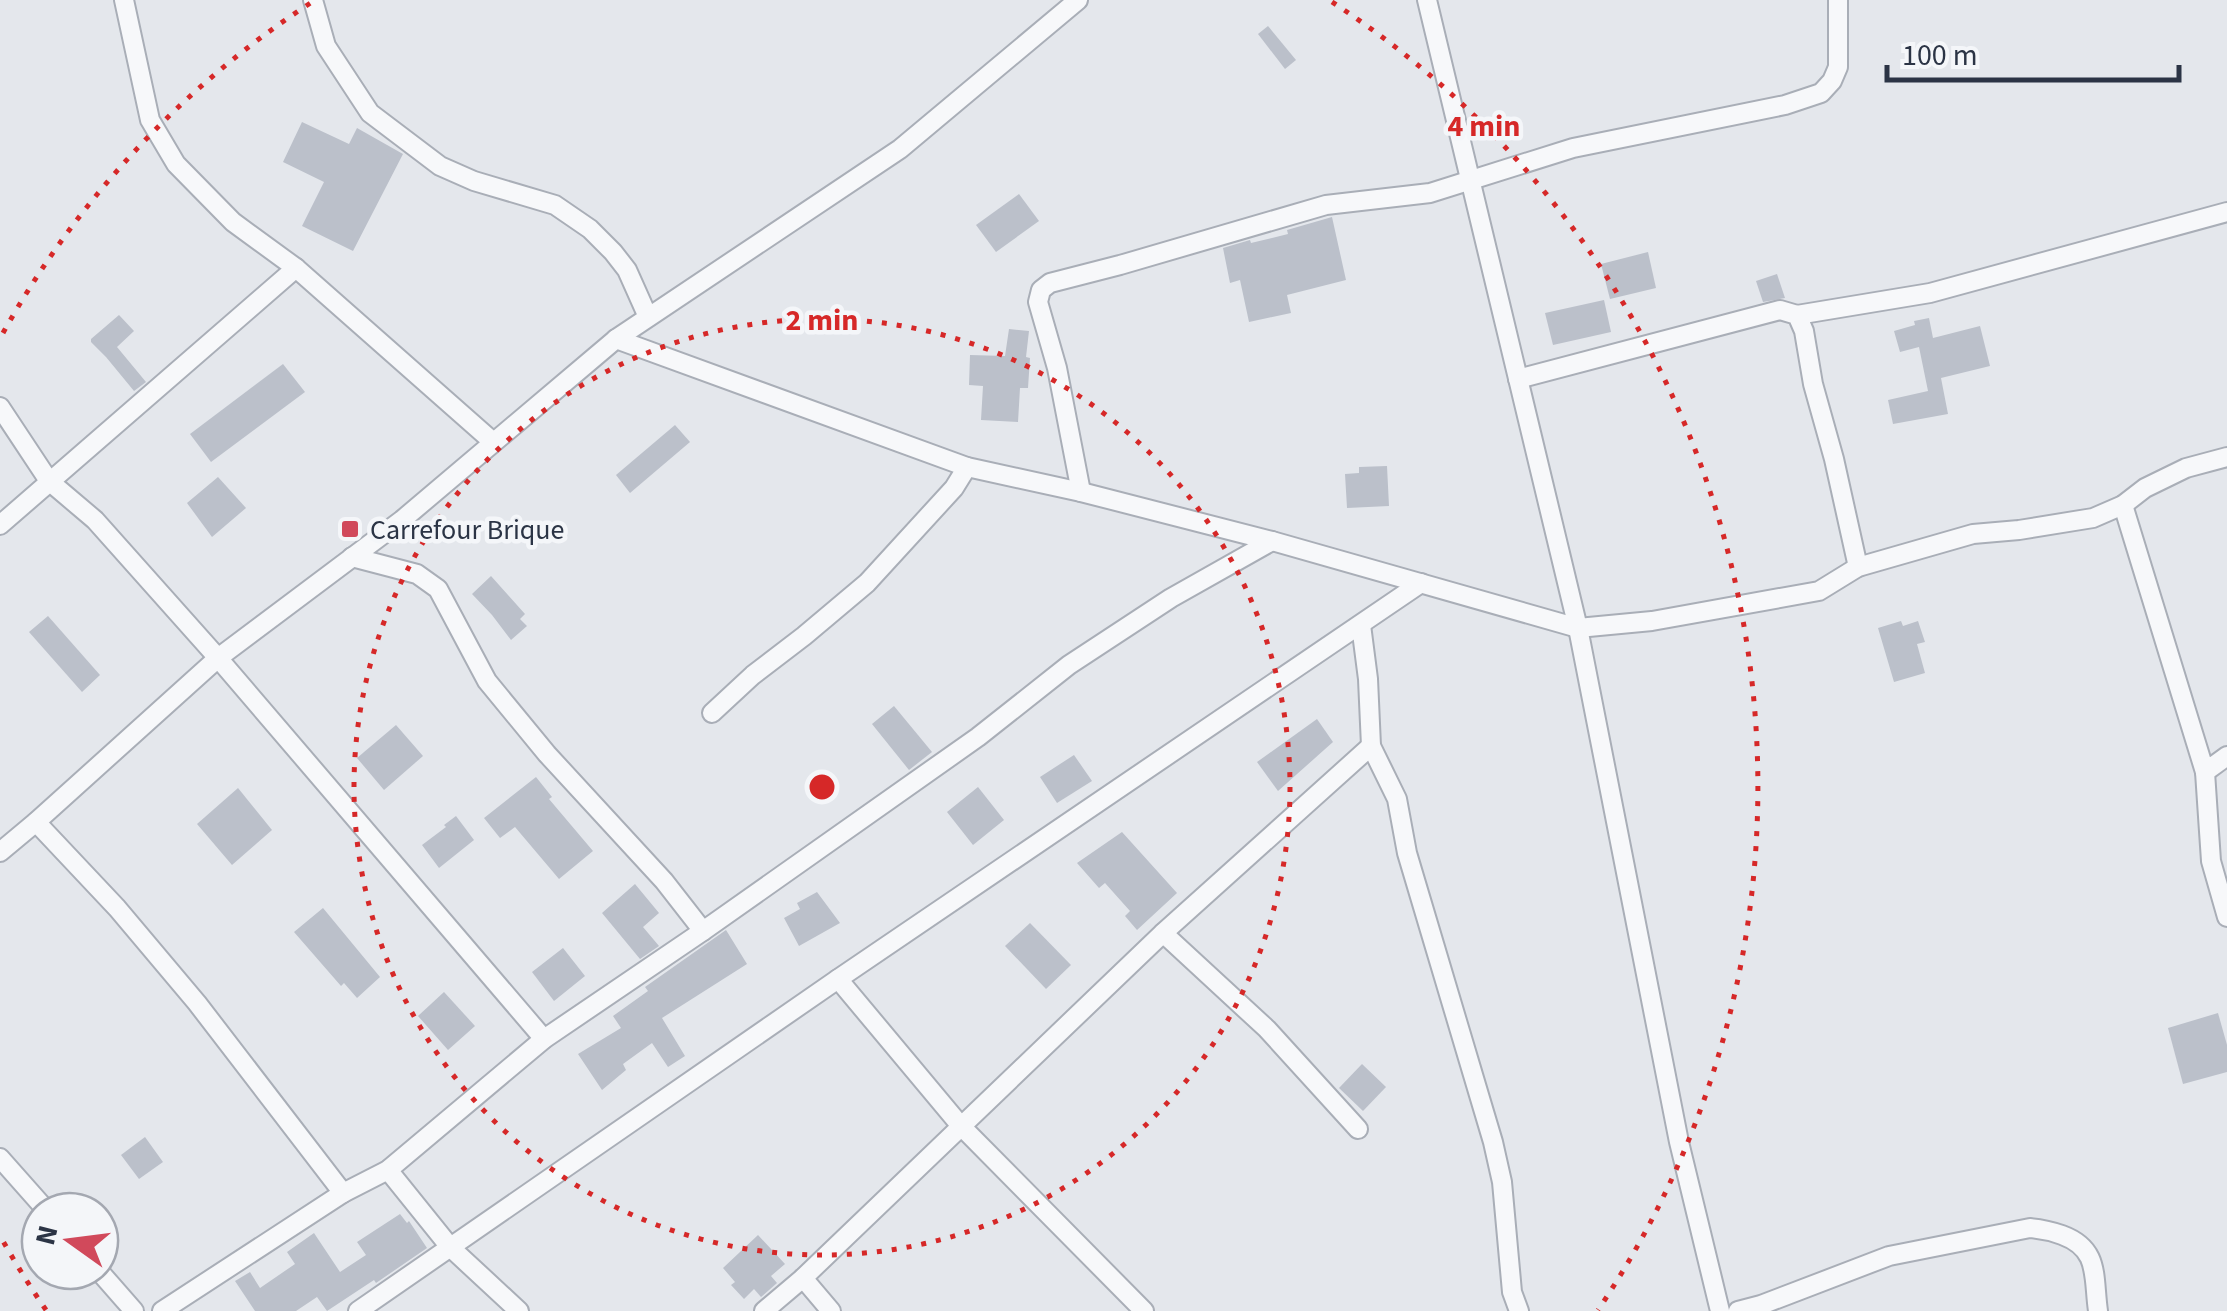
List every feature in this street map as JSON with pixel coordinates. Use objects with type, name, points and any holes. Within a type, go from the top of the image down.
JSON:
[{"type":"street","points":[[124,0],[150,120],[176,164],[233,222],[296,268],[492,441]]},
{"type":"street","points":[[313,0],[326,46],[370,113],[440,166],[555,205],[590,229],[627,270],[648,317]]},
{"type":"street","points":[[0,852],[218,658],[402,520],[616,338],[900,149],[1078,0]]},
{"type":"street","points":[[1426,0],[1578,628],[1679,1142],[1720,1311]]},
{"type":"street","points":[[1080,492],[1057,368],[1038,302],[1041,290],[1050,283],[1326,205],[1430,194],[1573,148],[1785,105],[1821,94],[1838,68],[1838,0]]},
{"type":"street","points":[[1518,379],[1780,310],[1798,315],[1930,292],[2227,212]]},
{"type":"street","points":[[0,525],[296,268]]},
{"type":"street","points":[[1798,315],[1858,567]]},
{"type":"street","points":[[616,338],[967,466],[1272,541],[1578,628],[1652,621],[1819,591],[1858,567],[1973,534],[2094,518],[2186,468],[2227,457]]},
{"type":"street","points":[[0,407],[49,480],[95,520],[218,658],[544,1039]]},
{"type":"street","points":[[712,713],[866,584],[954,488],[967,466]]},
{"type":"street","points":[[2123,505],[2205,772],[2211,861],[2227,917]]},
{"type":"street","points":[[162,1311],[342,1193],[388,1170],[544,1039],[978,737],[1069,665],[1171,598],[1272,541]]},
{"type":"street","points":[[352,557],[417,574],[438,589],[487,681],[547,754],[664,881],[703,931]]},
{"type":"street","points":[[358,1311],[838,979],[1422,584]]},
{"type":"street","points":[[1361,625],[1371,746],[1397,798],[1407,854],[1494,1142],[1502,1182],[1512,1292],[1519,1311]]},
{"type":"street","points":[[764,1311],[1163,933],[1371,746]]},
{"type":"street","points":[[2205,772],[2227,756]]},
{"type":"street","points":[[36,822],[117,908],[197,1003],[342,1193]]},
{"type":"street","points":[[1163,933],[1267,1029],[1358,1129]]},
{"type":"street","points":[[838,979],[960,1126],[1144,1311]]},
{"type":"street","points":[[0,1158],[29,1191]]},
{"type":"street","points":[[388,1170],[450,1247],[519,1311]]},
{"type":"street","points":[[1738,1311],[1889,1256],[2030,1228],[2046,1229],[2086,1248],[2098,1311]]},
{"type":"street","points":[[803,1278],[831,1311]]},
{"type":"street","points":[[116,1291],[134,1311]]},
{"type":"building","points":[[1268,26],[1296,60],[1285,69],[1258,34]]},
{"type":"building","points":[[302,122],[349,144],[357,128],[403,154],[353,251],[302,226],[324,182],[283,162]]},
{"type":"building","points":[[1019,194],[1039,221],[996,252],[976,225]]},
{"type":"building","points":[[1332,217],[1346,280],[1287,295],[1291,313],[1249,322],[1240,280],[1230,283],[1223,248],[1288,234],[1287,230]]},
{"type":"building","points":[[1648,252],[1656,288],[1610,299],[1601,264]]},
{"type":"building","points":[[1777,274],[1785,298],[1763,302],[1756,281]]},
{"type":"building","points":[[1604,300],[1611,332],[1553,345],[1545,313]]},
{"type":"building","points":[[119,315],[134,331],[117,347],[146,382],[134,391],[91,342]]},
{"type":"building","points":[[1929,318],[1933,338],[1980,326],[1990,366],[1941,378],[1948,414],[1893,424],[1888,400],[1928,391],[1919,347],[1900,352],[1894,331]]},
{"type":"building","points":[[1009,329],[1029,331],[1028,388],[1020,388],[1018,422],[981,420],[983,386],[969,385],[970,355],[1005,356]]},
{"type":"building","points":[[283,364],[305,392],[211,462],[190,434]]},
{"type":"building","points":[[675,425],[690,442],[630,493],[616,475]]},
{"type":"building","points":[[1387,466],[1389,506],[1347,508],[1345,474],[1359,473],[1359,467]]},
{"type":"building","points":[[218,477],[246,508],[212,537],[187,503]]},
{"type":"building","points":[[491,576],[525,614],[520,619],[527,626],[511,640],[472,594]]},
{"type":"building","points":[[48,616],[100,675],[82,692],[29,632]]},
{"type":"building","points":[[1901,621],[1903,626],[1918,621],[1925,642],[1917,644],[1925,673],[1894,682],[1878,628]]},
{"type":"building","points":[[894,706],[932,752],[909,770],[872,724]]},
{"type":"building","points":[[1317,719],[1333,742],[1278,791],[1257,762]]},
{"type":"building","points":[[396,725],[423,756],[384,790],[357,758]]},
{"type":"building","points":[[1074,755],[1092,781],[1057,803],[1040,777]]},
{"type":"building","points":[[536,777],[552,797],[549,799],[593,851],[559,879],[515,827],[500,838],[484,818]]},
{"type":"building","points":[[978,787],[1004,820],[973,845],[947,812]]},
{"type":"building","points":[[238,788],[272,830],[232,865],[197,824]]},
{"type":"building","points":[[456,816],[474,840],[439,868],[422,845]]},
{"type":"building","points":[[1122,832],[1177,893],[1137,930],[1125,916],[1130,911],[1105,883],[1099,888],[1077,863]]},
{"type":"building","points":[[635,884],[659,913],[643,927],[659,946],[640,959],[602,913]]},
{"type":"building","points":[[817,892],[840,923],[799,946],[784,918],[800,909],[797,903]]},
{"type":"building","points":[[323,908],[380,977],[357,998],[344,983],[341,986],[294,932]]},
{"type":"building","points":[[1030,923],[1071,965],[1046,989],[1005,946]]},
{"type":"building","points":[[726,930],[747,964],[662,1018],[685,1056],[668,1067],[652,1043],[623,1064],[626,1070],[602,1090],[578,1054],[621,1028],[613,1016],[648,991],[645,987]]},
{"type":"building","points":[[563,948],[585,976],[554,1001],[532,972]]},
{"type":"building","points":[[444,992],[475,1026],[448,1050],[418,1016]]},
{"type":"building","points":[[2218,1013],[2227,1045],[2227,1072],[2183,1084],[2168,1028]]},
{"type":"building","points":[[1362,1064],[1386,1087],[1363,1111],[1339,1088]]},
{"type":"building","points":[[145,1137],[163,1162],[139,1179],[121,1155]]},
{"type":"building","points":[[400,1214],[427,1248],[327,1311],[317,1297],[296,1311],[255,1311],[235,1281],[250,1272],[260,1288],[295,1264],[287,1252],[314,1233],[340,1272],[366,1255],[357,1242]]},
{"type":"building","points":[[758,1235],[785,1264],[771,1276],[777,1283],[761,1297],[754,1289],[744,1299],[723,1268]]},
{"type":"place","name":"Carrefour Brique","points":[[350,529]]}]
